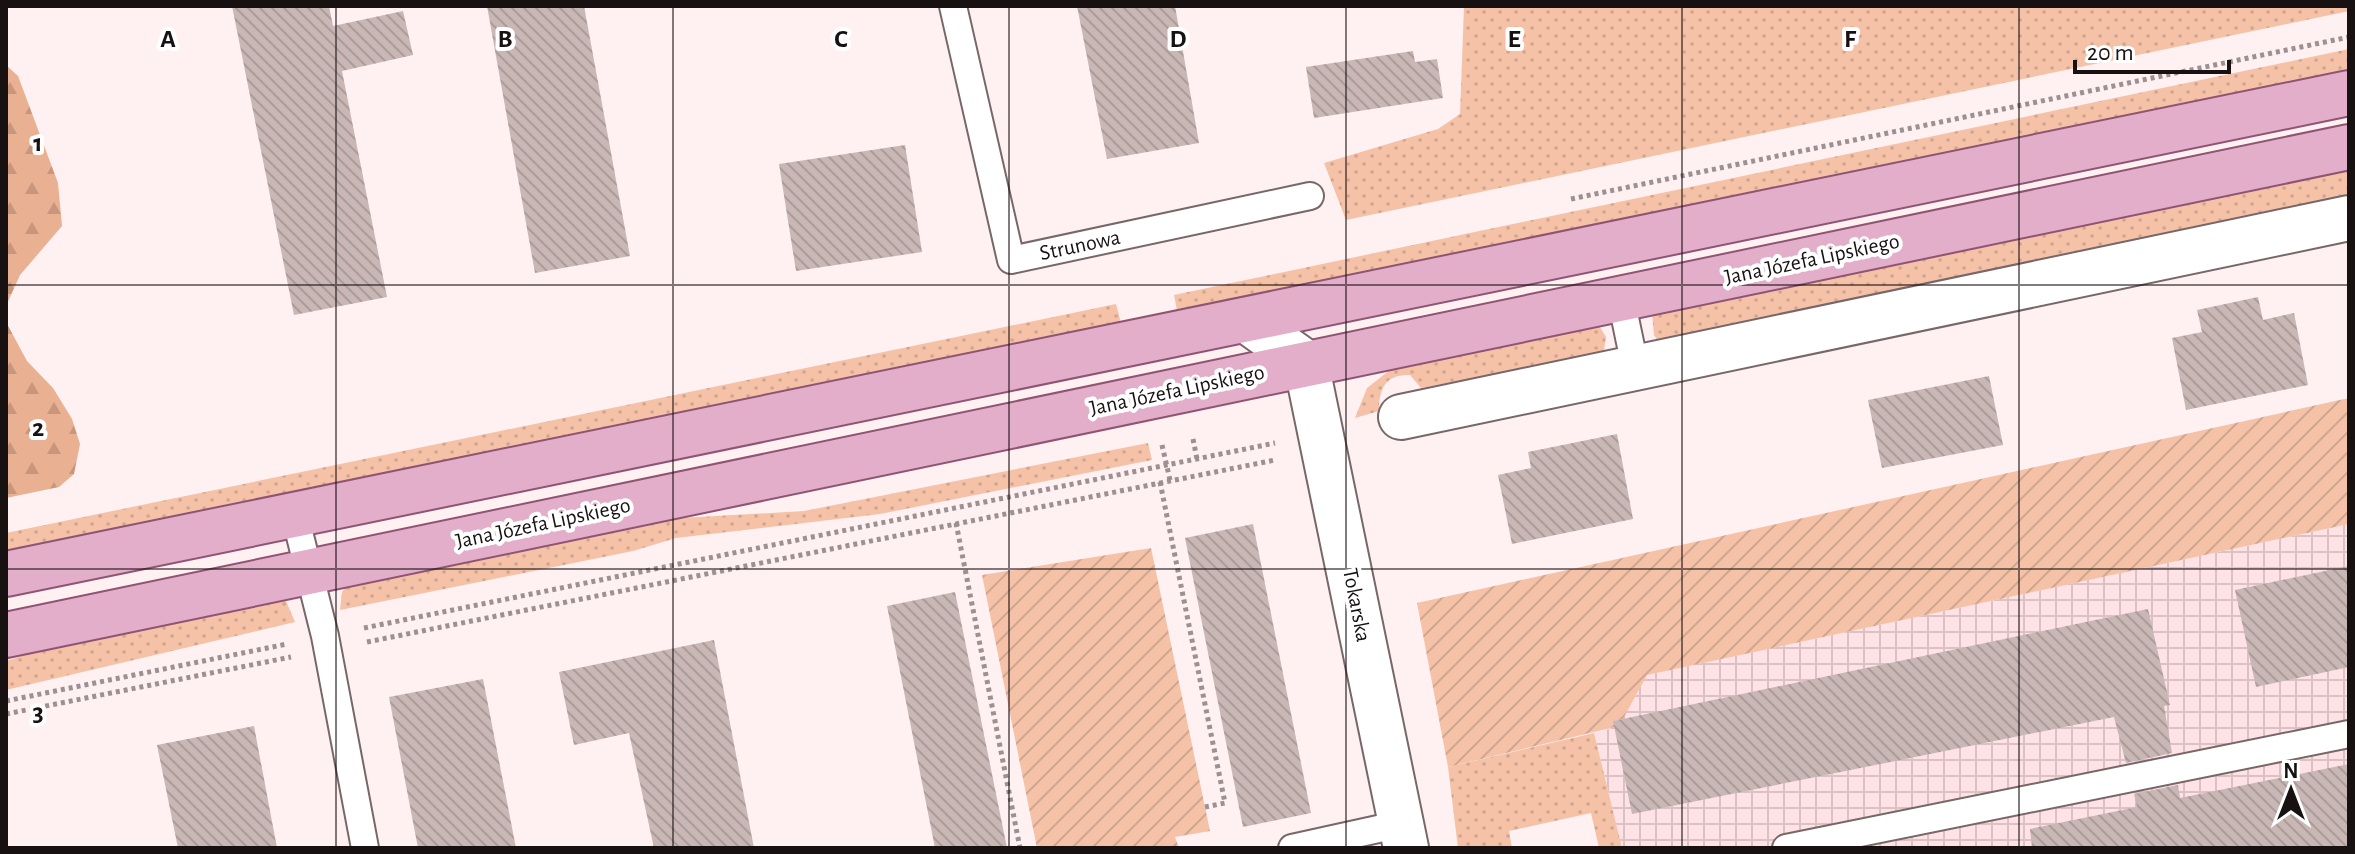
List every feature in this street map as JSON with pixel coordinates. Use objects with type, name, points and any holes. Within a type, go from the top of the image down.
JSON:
[{"type":"main road","points":[[6,574],[2349,93]]},
{"type":"main road","name":"Jana Józefa Lipskiego","points":[[6,635],[2349,147]]},
{"type":"street","points":[[1401,417],[2349,218]]},
{"type":"street","points":[[1246,320],[1277,338],[1306,363],[1332,303]]},
{"type":"street","name":"Tokarska","points":[[1306,363],[1323,432],[1403,836]]},
{"type":"lane","name":"Strunowa","points":[[953,6],[1011,260],[1310,196]]},
{"type":"lane","points":[[1621,299],[1635,366]]},
{"type":"lane","points":[[295,516],[326,643],[365,848]]},
{"type":"lane","points":[[1786,848],[2349,734]]},
{"type":"lane","points":[[1292,848],[1403,836]]},
{"type":"path","points":[[6,714],[326,643],[1323,432]]},
{"type":"path","points":[[6,701],[326,643],[1274,460],[1284,464]]},
{"type":"path","points":[[1160,482],[1225,803],[1205,807]]},
{"type":"path","points":[[956,523],[1020,848]]},
{"type":"shaded area","points":[[1464,6],[2349,6],[2349,11],[1346,220],[1324,163],[1438,129],[1460,114]]},
{"type":"shaded area","points":[[2349,49],[2349,72],[1178,316],[1174,295]]},
{"type":"shaded area","points":[[2349,167],[2349,199],[1660,344],[1654,335],[1652,313]]},
{"type":"shaded area","points":[[1116,304],[1122,327],[6,554],[6,533]]},
{"type":"shaded area","points":[[1598,324],[1606,337],[1603,357],[1573,359],[1421,388],[1410,375],[1401,375],[1385,384],[1379,411],[1355,418],[1367,388],[1395,366]]},
{"type":"shaded area","points":[[2349,398],[2349,524],[1647,675],[1623,719],[1614,721],[1615,727],[1448,767],[1417,603]]},
{"type":"shaded area","points":[[1148,443],[1152,460],[880,514],[676,538],[633,551],[340,610],[342,592],[347,585],[664,519],[804,511]]},
{"type":"shaded area","points":[[2349,524],[2349,848],[1622,848],[1594,733],[1619,726],[1646,675]]},
{"type":"shaded area","points":[[1151,548],[1210,831],[1175,837],[1179,848],[1037,848],[982,575]]},
{"type":"shaded area","points":[[270,599],[286,601],[295,622],[6,690],[6,661],[71,641]]},
{"type":"shaded area","points":[[1594,733],[1622,848],[1599,848],[1591,813],[1509,831],[1512,848],[1458,848],[1448,767]]},
{"type":"green space","points":[[6,65],[18,76],[58,183],[62,226],[20,275],[6,306]]},
{"type":"green space","points":[[6,322],[27,361],[53,388],[72,419],[80,444],[74,474],[59,487],[6,498]]},
{"type":"building","points":[[232,6],[329,6],[333,26],[403,11],[413,55],[342,71],[387,297],[294,315]]},
{"type":"building","points":[[487,6],[584,6],[630,256],[535,273]]},
{"type":"building","points":[[1077,6],[1175,6],[1199,143],[1107,159]]},
{"type":"building","points":[[1413,51],[1415,62],[1437,59],[1443,98],[1314,118],[1306,67]]},
{"type":"building","points":[[905,145],[922,252],[796,271],[779,164]]},
{"type":"building","points":[[2258,297],[2263,320],[2294,313],[2308,385],[2186,410],[2172,338],[2202,332],[2197,310]]},
{"type":"building","points":[[1989,376],[2003,445],[1882,468],[1868,400]]},
{"type":"building","points":[[1617,434],[1633,519],[1512,544],[1498,475],[1531,468],[1528,452]]},
{"type":"building","points":[[1253,524],[1311,813],[1243,827],[1185,538]]},
{"type":"building","points":[[2349,566],[2349,667],[2256,687],[2235,590]]},
{"type":"building","points":[[955,592],[1007,848],[935,848],[887,606]]},
{"type":"building","points":[[2148,609],[2170,705],[2164,706],[2172,753],[2126,763],[2114,717],[1632,814],[1613,721]]},
{"type":"building","points":[[714,640],[754,848],[654,848],[629,733],[574,745],[559,672]]},
{"type":"building","points":[[483,679],[516,848],[418,848],[389,697]]},
{"type":"building","points":[[254,726],[277,848],[178,848],[157,745]]},
{"type":"building","points":[[2349,764],[2349,848],[2032,848],[2030,829],[2137,807],[2134,794],[2178,785],[2180,798]]}]
